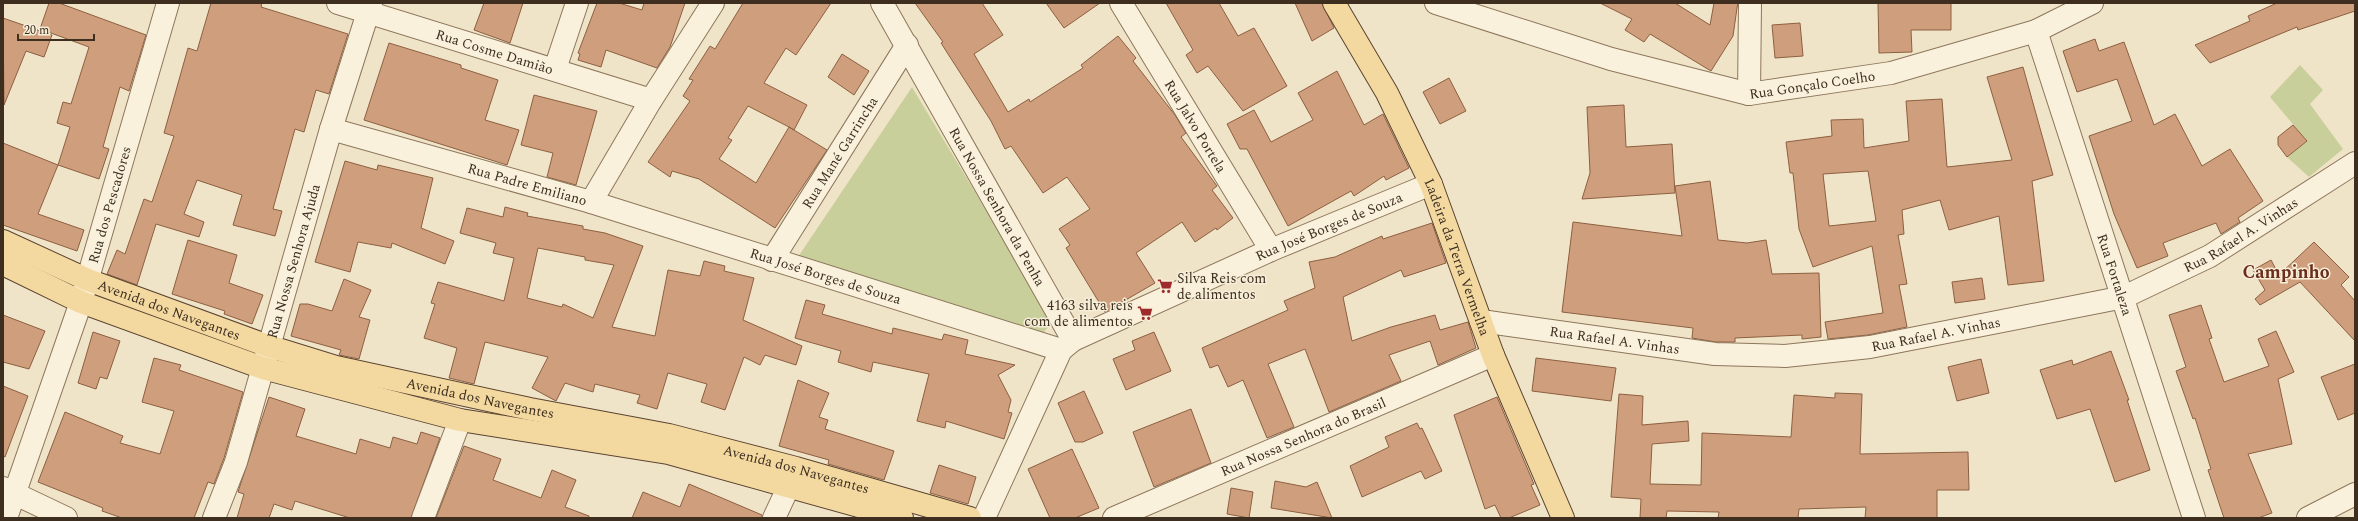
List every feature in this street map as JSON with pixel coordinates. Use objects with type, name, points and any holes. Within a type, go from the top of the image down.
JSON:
[{"type":"main road","name":"Ladeira da Terra Vermelha","points":[[1334,3],[1387,93],[1431,184],[1493,355],[1563,518]]},
{"type":"main road","name":"Avenida dos Navegantes","points":[[3,241],[88,280],[268,346],[336,367],[468,396],[669,435],[796,468],[970,518]]},
{"type":"main road","name":"Avenida dos Navegantes","points":[[3,264],[81,302],[263,368],[460,420],[668,453],[788,488],[902,518]]},
{"type":"street","name":"Rua dos Pescadores","points":[[6,518],[8,490],[81,302],[88,280],[168,3]]},
{"type":"street","name":"Rua Cosme Damião","points":[[338,3],[369,8],[651,100]]},
{"type":"street","points":[[555,69],[578,3]]},
{"type":"street","name":"Rua Padre Emiliano","points":[[331,129],[591,202],[651,100],[713,3]]},
{"type":"street","name":"Rua Nossa Senhora da Penha","points":[[882,3],[907,45],[1067,345]]},
{"type":"street","name":"Rua Jalvo Portela","points":[[1121,3],[1271,250]]},
{"type":"street","name":"Rua Gonçalo Coelho","points":[[1436,3],[1611,59],[1749,94],[1891,73],[2036,31],[2092,3]]},
{"type":"street","points":[[1749,94],[1750,3]]},
{"type":"street","name":"Rua Nossa Senhora Ajuda","points":[[214,518],[236,462],[331,129],[369,8]]},
{"type":"street","name":"Rua Fortaleza","points":[[2036,31],[2124,297],[2194,518]]},
{"type":"street","name":"Rua Mané Garrincha","points":[[772,260],[907,45]]},
{"type":"street","name":"Rua Rafael A. Vinhas","points":[[1481,321],[1715,354],[1785,356],[1870,346],[2124,297],[2210,256],[2355,163]]},
{"type":"street","name":"Rua José Borges de Souza","points":[[591,202],[772,260],[1067,345],[1271,250],[1431,184]]},
{"type":"street","points":[[984,518],[1067,345]]},
{"type":"street","name":"Rua Nossa Senhora do Brasil","points":[[1114,518],[1493,355]]},
{"type":"street","points":[[423,518],[460,420]]},
{"type":"street","points":[[774,518],[788,488]]},
{"type":"street","points":[[8,490],[66,518]]},
{"type":"street","points":[[2308,518],[2355,494]]},
{"type":"green space","points":[[2300,65],[2323,90],[2310,104],[2343,149],[2309,177],[2287,157],[2307,141],[2270,97]]},
{"type":"green space","points":[[912,87],[1053,322],[1043,333],[798,257]]},
{"type":"building","points":[[49,3],[59,3],[146,35],[129,91],[120,87],[103,147],[109,149],[99,179],[58,165],[70,127],[57,123],[63,102],[71,104],[89,47],[40,29]]},
{"type":"building","points":[[211,3],[262,3],[261,7],[348,34],[329,94],[316,90],[304,132],[295,129],[273,209],[282,211],[275,236],[233,225],[242,195],[197,180],[184,214],[204,222],[199,237],[156,224],[137,285],[107,274],[117,250],[125,254],[144,199],[152,202],[174,136],[164,133],[188,48],[197,51]]},
{"type":"building","points":[[484,3],[523,3],[510,43],[474,30]]},
{"type":"building","points":[[597,3],[619,3],[642,10],[644,3],[685,3],[670,47],[657,68],[606,50],[601,67],[578,60],[580,54],[578,53]]},
{"type":"building","points":[[743,3],[831,3],[796,55],[786,48],[764,83],[807,105],[794,130],[789,127],[827,150],[775,228],[699,179],[672,171],[670,177],[648,162],[690,101],[683,96],[693,80],[689,79],[710,46],[715,49]],"holes":[[[748,106],[789,127],[756,183],[719,159],[732,140],[728,138]]]},
{"type":"building","points":[[915,3],[982,3],[1003,35],[974,54],[1008,112],[1029,99],[1030,102],[1083,68],[1081,65],[1118,36],[1136,58],[1133,61],[1175,115],[1186,133],[1181,137],[1217,186],[1212,190],[1233,218],[1217,230],[1216,228],[1195,242],[1182,222],[1136,253],[1155,283],[1105,312],[1066,248],[1070,245],[1059,229],[1090,209],[1067,177],[1043,193],[1011,146],[1005,149],[991,121],[941,43],[943,42]]},
{"type":"building","points":[[1046,3],[1100,3],[1064,28]]},
{"type":"building","points":[[1166,3],[1219,3],[1238,36],[1254,28],[1287,86],[1243,111],[1208,66],[1197,73],[1186,55],[1193,50]]},
{"type":"building","points":[[1295,3],[1322,3],[1334,28],[1312,41]]},
{"type":"building","points":[[1600,3],[1675,3],[1710,25],[1714,3],[1738,3],[1733,36],[1711,71],[1650,34],[1644,42],[1625,30],[1632,19]]},
{"type":"building","points":[[1878,3],[1951,3],[1951,30],[1911,30],[1912,52],[1879,53]]},
{"type":"building","points":[[2277,3],[2355,3],[2355,11],[2298,30],[2297,27],[2210,63],[2195,45],[2250,21],[2248,16]]},
{"type":"building","points":[[3,18],[52,35],[44,57],[26,51],[4,105]]},
{"type":"building","points":[[1800,23],[1803,56],[1775,58],[1772,25]]},
{"type":"building","points":[[2095,39],[2099,51],[2124,42],[2154,125],[2175,114],[2202,166],[2230,149],[2263,201],[2238,218],[2240,222],[2221,234],[2216,223],[2163,243],[2168,256],[2137,268],[2114,214],[2089,136],[2132,121],[2117,79],[2077,92],[2063,51]]},
{"type":"building","points":[[389,43],[461,65],[461,68],[498,80],[485,120],[519,130],[507,165],[364,120]]},
{"type":"building","points":[[842,54],[869,71],[854,95],[828,77]]},
{"type":"building","points":[[2023,67],[2053,175],[2032,181],[2044,281],[2008,285],[1999,216],[1949,230],[1940,200],[1902,210],[1904,234],[1898,235],[1907,284],[1899,285],[1907,327],[1868,335],[1828,339],[1825,322],[1883,313],[1872,246],[1813,267],[1799,229],[1793,173],[1790,173],[1786,142],[1832,136],[1831,120],[1863,119],[1864,148],[1909,141],[1906,101],[1942,99],[1947,167],[2012,160],[1987,77]],"holes":[[[1868,171],[1876,221],[1829,226],[1823,174]]]},
{"type":"building","points":[[1337,71],[1364,125],[1383,114],[1409,168],[1386,180],[1384,176],[1354,196],[1351,191],[1288,226],[1247,149],[1240,149],[1227,124],[1254,110],[1271,142],[1313,120],[1298,93]]},
{"type":"building","points":[[1449,78],[1466,111],[1440,124],[1423,92]]},
{"type":"building","points":[[534,95],[597,111],[576,185],[547,177],[553,153],[521,145]]},
{"type":"building","points":[[1624,105],[1626,147],[1672,144],[1675,193],[1582,199],[1590,173],[1587,107]]},
{"type":"building","points":[[2293,125],[2307,141],[2287,157],[2278,145],[2278,137]]},
{"type":"building","points":[[3,143],[58,165],[38,214],[84,230],[77,251],[3,225]]},
{"type":"building","points":[[345,161],[377,170],[378,165],[433,178],[421,228],[454,241],[445,264],[392,243],[391,248],[358,242],[350,272],[315,262]]},
{"type":"building","points":[[1710,181],[1718,240],[1747,243],[1766,240],[1772,274],[1819,273],[1821,337],[1802,339],[1802,335],[1735,338],[1735,342],[1716,342],[1692,338],[1693,328],[1562,312],[1573,222],[1682,236],[1675,186]]},
{"type":"building","points":[[505,207],[528,213],[527,216],[583,226],[583,229],[605,233],[643,246],[612,327],[655,336],[668,270],[700,276],[704,261],[725,266],[724,271],[754,278],[743,320],[802,346],[796,365],[765,355],[760,365],[744,357],[725,410],[701,402],[707,384],[668,373],[657,409],[637,403],[640,395],[595,384],[593,392],[565,383],[556,401],[532,388],[548,357],[485,342],[474,384],[449,378],[457,348],[424,338],[435,304],[431,303],[438,282],[504,301],[514,258],[493,253],[496,243],[460,233],[467,208],[503,217]],"holes":[[[538,248],[585,257],[585,260],[614,265],[593,318],[563,304],[562,307],[527,298]]]},
{"type":"building","points":[[1432,223],[1446,263],[1404,277],[1401,270],[1343,297],[1352,341],[1391,327],[1435,315],[1440,330],[1468,322],[1476,348],[1438,365],[1430,341],[1389,355],[1401,381],[1329,412],[1305,349],[1268,364],[1294,427],[1267,438],[1243,380],[1228,387],[1218,365],[1210,368],[1202,348],[1288,310],[1284,301],[1315,288],[1309,262],[1335,257],[1382,236],[1383,239]]},
{"type":"building","points":[[188,240],[237,255],[229,283],[263,295],[252,324],[224,314],[225,311],[172,294]]},
{"type":"building","points":[[2314,242],[2349,277],[2341,285],[2355,301],[2355,341],[2300,282],[2260,305],[2255,299],[2265,290],[2253,270],[2271,260],[2279,275]]},
{"type":"building","points":[[1982,278],[1985,299],[1955,303],[1952,282]]},
{"type":"building","points":[[344,279],[371,290],[359,317],[370,320],[359,359],[339,355],[341,350],[291,336],[300,304],[308,304],[332,311]]},
{"type":"building","points":[[806,300],[825,305],[822,314],[892,334],[893,328],[942,340],[944,334],[968,340],[965,354],[1015,365],[998,375],[1011,400],[1008,412],[1012,413],[1004,439],[946,421],[945,428],[917,421],[929,374],[873,362],[871,372],[838,362],[841,351],[795,338]]},
{"type":"building","points":[[2201,305],[2212,338],[2209,339],[2224,382],[2269,366],[2258,339],[2276,331],[2294,372],[2278,379],[2292,444],[2248,454],[2272,513],[2258,518],[2224,518],[2208,470],[2211,469],[2195,418],[2193,419],[2176,371],[2186,367],[2169,315]]},
{"type":"building","points":[[3,315],[45,331],[29,369],[3,362]]},
{"type":"building","points":[[93,332],[120,341],[107,379],[100,377],[96,389],[78,383]]},
{"type":"building","points":[[1154,332],[1171,371],[1126,390],[1113,359],[1135,350],[1132,341]]},
{"type":"building","points":[[2111,351],[2129,400],[2127,400],[2150,470],[2115,482],[2090,409],[2057,419],[2040,370],[2072,360],[2073,365]]},
{"type":"building","points":[[154,358],[181,365],[179,370],[243,392],[224,458],[214,484],[208,482],[194,518],[122,518],[102,511],[103,508],[38,482],[65,412],[123,436],[120,443],[160,454],[174,411],[142,402]]},
{"type":"building","points":[[1536,358],[1616,368],[1611,401],[1532,391]]},
{"type":"building","points":[[1981,359],[1989,393],[1957,401],[1948,367]]},
{"type":"building","points":[[2355,364],[2355,413],[2338,420],[2321,377]]},
{"type":"building","points":[[798,380],[829,393],[819,417],[828,420],[825,429],[894,451],[884,480],[828,464],[829,460],[779,446]]},
{"type":"building","points":[[3,386],[28,396],[5,457],[3,456]]},
{"type":"building","points":[[1084,391],[1103,433],[1083,442],[1075,442],[1058,403]]},
{"type":"building","points":[[1835,393],[1862,394],[1860,454],[1968,452],[1969,490],[1937,490],[1937,518],[1865,518],[1866,507],[1799,509],[1798,518],[1718,518],[1719,512],[1667,511],[1666,518],[1640,518],[1641,499],[1611,497],[1619,394],[1643,396],[1642,425],[1688,421],[1689,441],[1652,444],[1650,484],[1701,485],[1702,433],[1791,437],[1794,395],[1835,398]]},
{"type":"building","points":[[269,397],[305,409],[296,436],[356,454],[360,439],[390,448],[393,437],[417,444],[421,432],[440,438],[411,518],[350,518],[295,501],[292,510],[274,504],[269,518],[237,518],[244,494],[238,492]]},
{"type":"building","points":[[1497,397],[1534,484],[1531,485],[1540,505],[1509,518],[1501,518],[1495,505],[1485,509],[1454,415]]},
{"type":"building","points":[[1191,409],[1211,463],[1154,487],[1133,432]]},
{"type":"building","points":[[1417,423],[1420,429],[1422,428],[1442,471],[1425,479],[1421,471],[1362,497],[1350,466],[1389,447],[1385,437]]},
{"type":"building","points":[[464,446],[501,459],[493,480],[541,498],[552,470],[576,480],[565,507],[589,516],[589,518],[436,518]]},
{"type":"building","points":[[1072,449],[1099,508],[1075,518],[1050,518],[1028,469]]},
{"type":"building","points":[[939,465],[976,477],[968,504],[930,493]]},
{"type":"building","points":[[1275,481],[1306,487],[1317,482],[1332,518],[1271,508]]},
{"type":"building","points":[[689,484],[762,515],[762,518],[632,518],[643,492],[680,507]]},
{"type":"building","points":[[1231,488],[1253,492],[1249,518],[1227,514]]},
{"type":"place","name":"Silva Reis com de alimentos","points":[[1165,286]]},
{"type":"place","name":"4163 silva reis com de alimentos","points":[[1145,313]]},
{"type":"district","name":"Campinho","points":[[2286,272]]}]
